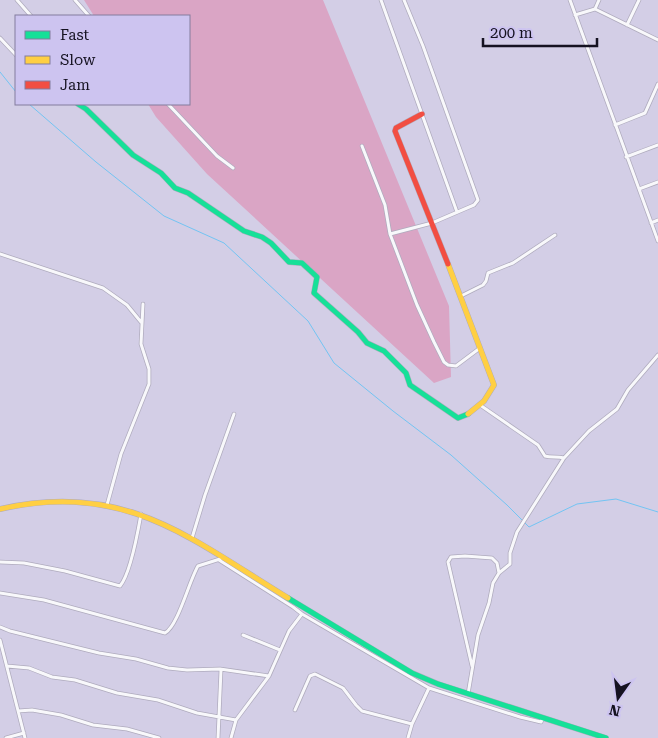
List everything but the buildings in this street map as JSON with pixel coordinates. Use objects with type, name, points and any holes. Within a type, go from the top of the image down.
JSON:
[{"type":"street","points":[[17,0],[30,15]]},
{"type":"street","points":[[75,0],[88,15]]},
{"type":"street","points":[[381,0],[457,212]]},
{"type":"street","points":[[390,234],[432,223],[474,205],[478,200],[426,54],[404,0]]},
{"type":"street","points":[[570,0],[658,241]]},
{"type":"street","points":[[595,9],[599,0]]},
{"type":"street","points":[[627,25],[639,0]]},
{"type":"street","points":[[575,15],[595,9],[658,40]]},
{"type":"street","points":[[0,38],[15,54]]},
{"type":"street","points":[[615,125],[645,113],[658,84]]},
{"type":"street","points":[[80,105],[133,155],[162,173],[175,188],[188,193],[244,231],[262,237],[271,243],[289,262],[306,265],[317,277],[314,293],[358,332],[367,343],[384,351],[406,373],[410,385],[458,418],[462,418],[480,405],[494,385],[395,130],[422,114]]},
{"type":"street","points":[[86,109],[89,105]]},
{"type":"street","points":[[169,105],[217,156],[233,168]]},
{"type":"street","points":[[626,157],[658,145]]},
{"type":"street","points":[[362,146],[385,205],[390,234],[417,305],[444,362],[448,365],[456,366],[480,348]]},
{"type":"street","points":[[639,190],[658,182]]},
{"type":"street","points":[[651,223],[658,220]]},
{"type":"street","points":[[461,296],[483,285],[488,272],[513,263],[556,235]]},
{"type":"street","points":[[0,254],[103,288],[127,305],[142,322]]},
{"type":"street","points":[[107,506],[121,454],[149,384],[149,369],[141,344],[143,304]]},
{"type":"street","points":[[468,694],[478,634],[490,603],[493,583],[499,573],[510,564],[510,553],[514,539],[521,526],[564,458],[589,430],[617,409],[628,390],[658,355]]},
{"type":"street","points":[[480,405],[534,441],[545,456],[549,458],[557,456],[564,458]]},
{"type":"street","points":[[192,538],[234,414]]},
{"type":"street","points":[[0,509],[48,501],[84,502],[141,514],[192,538],[302,614],[429,688],[520,717],[541,722],[543,718]]},
{"type":"street","points":[[0,562],[24,563],[65,571],[120,586],[128,566],[141,514]]},
{"type":"street","points":[[473,668],[448,562],[451,558],[459,557],[492,558],[497,563],[499,573]]},
{"type":"street","points":[[0,593],[44,600],[165,633],[168,632],[177,616],[196,568],[221,559],[395,663],[438,684],[606,738]]},
{"type":"street","points":[[231,738],[236,720],[269,676],[289,631],[302,614]]},
{"type":"street","points":[[0,627],[62,644],[136,659],[168,668],[222,670],[269,676]]},
{"type":"street","points":[[243,635],[280,650]]},
{"type":"street","points":[[0,640],[25,738]]},
{"type":"street","points":[[7,666],[29,668],[52,677],[75,680],[117,693],[158,700],[219,718],[236,720]]},
{"type":"street","points":[[218,738],[222,670]]},
{"type":"street","points":[[295,710],[310,676],[315,674],[343,688],[362,711],[412,724]]},
{"type":"street","points":[[408,738],[412,724],[429,688]]},
{"type":"street","points":[[18,710],[32,710],[61,715],[94,725],[127,729],[159,738]]},
{"type":"street","points":[[6,738],[24,733]]},
{"type":"shaded area","points":[[84,0],[323,0],[449,306],[451,377],[434,383],[207,174],[156,117],[149,105],[190,105],[190,15],[93,15]]},
{"type":"waterway","points":[[0,72],[15,91]]},
{"type":"waterway","points":[[30,105],[96,162],[164,216],[224,243],[308,321],[334,363],[451,455],[529,527],[577,504],[616,499],[658,512]]},
{"type":"traffic: fast","points":[[80,105],[133,155],[161,173],[175,188],[188,193],[244,231],[262,237],[271,243],[289,262],[302,263],[317,277],[314,293],[358,332],[367,343],[384,351],[406,373],[410,385],[458,418],[468,414]]},
{"type":"traffic: fast","points":[[288,598],[412,673],[438,684],[606,738]]},
{"type":"traffic: slow","points":[[448,264],[494,385],[484,401],[468,414]]},
{"type":"traffic: slow","points":[[0,509],[44,502],[84,503],[120,509],[153,520],[186,536],[288,598]]},
{"type":"traffic: jam","points":[[422,114],[396,128],[395,131],[448,264]]}]
